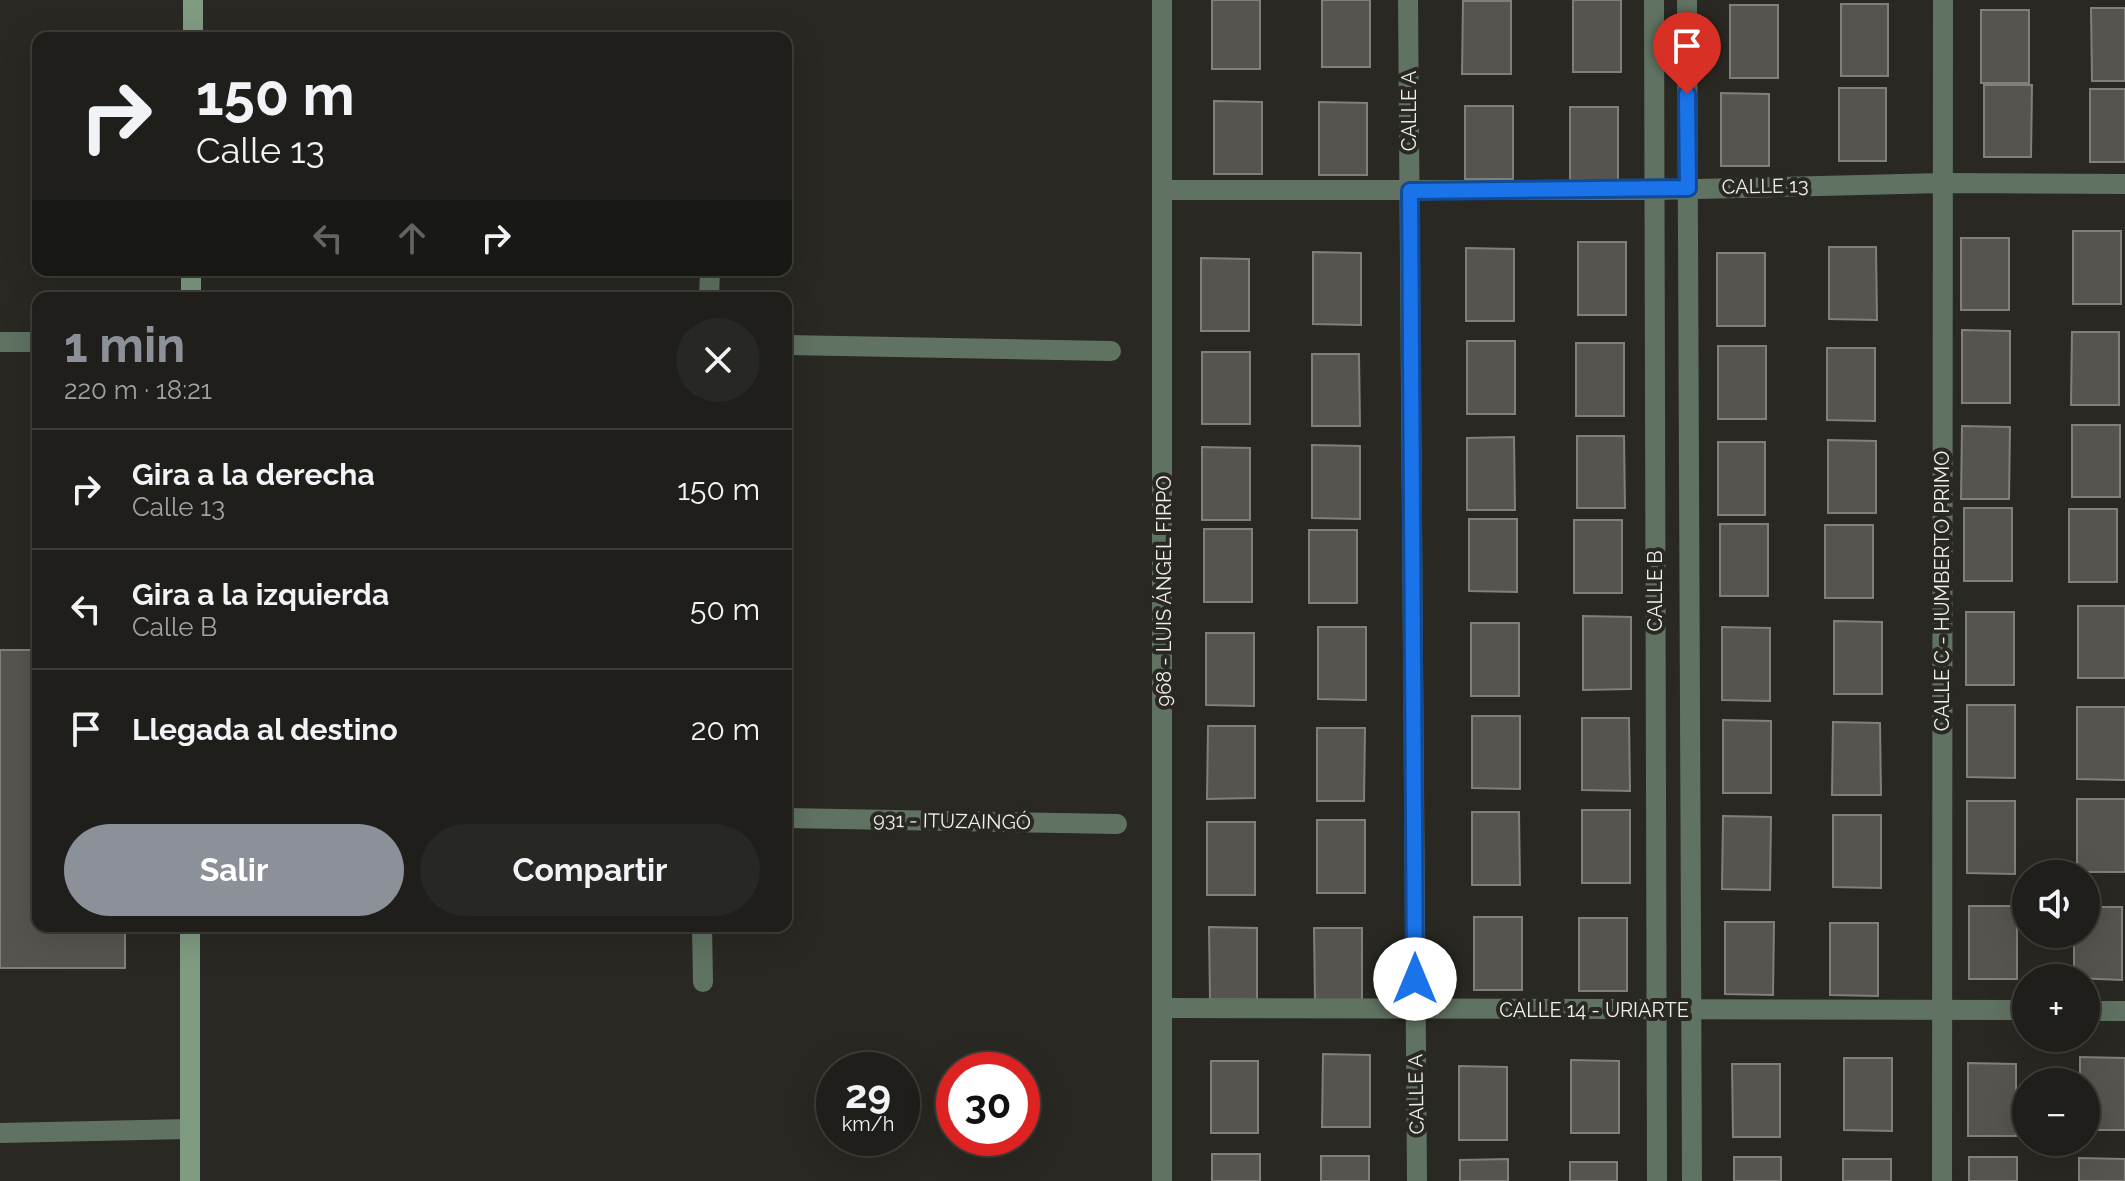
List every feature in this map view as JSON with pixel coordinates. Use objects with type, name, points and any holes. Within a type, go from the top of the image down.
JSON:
[{"type":"main road","points":[[193,0],[193,32]]},
{"type":"main road","points":[[190,932],[190,1181]]},
{"type":"street","name":"968 - LUIS ÁNGEL FIRPO","points":[[1162,0],[1162,1181]]},
{"type":"street","name":"CALLE A","points":[[1408,0],[1417,1181]]},
{"type":"street","name":"CALLE B","points":[[1654,0],[1657,1181]]},
{"type":"street","name":"CALLE B","points":[[1687,0],[1692,1181]]},
{"type":"street","name":"CALLE C - HUMBERTO PRIMO","points":[[1942,1181],[1943,0]]},
{"type":"street","name":"CALLE 13","points":[[1164,190],[1655,190],[1943,183],[2125,184]]},
{"type":"street","points":[[0,342],[32,342]]},
{"type":"street","points":[[792,345],[1111,351]]},
{"type":"street","name":"931 - ITUZAINGÓ","points":[[792,818],[1117,824]]},
{"type":"street","points":[[702,932],[703,982]]},
{"type":"street","name":"CALLE 14 - URIARTE","points":[[1162,1008],[2012,1010]]},
{"type":"street","points":[[2100,1011],[2125,1011]]},
{"type":"street","points":[[0,1133],[189,1129]]},
{"type":"building","points":[[1212,0],[1260,0],[1260,69],[1212,69]]},
{"type":"building","points":[[1322,0],[1370,0],[1370,67],[1322,67]]},
{"type":"building","points":[[1573,0],[1621,0],[1621,72],[1573,72]]},
{"type":"building","points":[[1463,1],[1511,1],[1511,74],[1462,74]]},
{"type":"building","points":[[1841,4],[1888,4],[1888,76],[1841,76]]},
{"type":"building","points":[[1730,5],[1778,5],[1778,78],[1730,78]]},
{"type":"building","points":[[2091,8],[2125,8],[2125,81],[2092,81]]},
{"type":"building","points":[[1981,10],[2029,10],[2029,83],[1981,83]]},
{"type":"building","points":[[1984,85],[2032,85],[2031,157],[1984,157]]},
{"type":"building","points":[[1839,88],[1886,88],[1886,161],[1839,161]]},
{"type":"building","points":[[2090,89],[2125,89],[2125,162],[2090,162]]},
{"type":"building","points":[[1721,93],[1769,94],[1769,166],[1721,166]]},
{"type":"building","points":[[1214,101],[1262,102],[1262,174],[1214,174]]},
{"type":"building","points":[[1319,102],[1367,103],[1367,175],[1319,175]]},
{"type":"building","points":[[1465,106],[1513,106],[1513,179],[1465,179]]},
{"type":"building","points":[[1570,107],[1618,107],[1618,180],[1570,180]]},
{"type":"building","points":[[2073,231],[2121,231],[2121,304],[2073,304]]},
{"type":"building","points":[[1961,238],[2009,238],[2009,310],[1961,310]]},
{"type":"building","points":[[1578,242],[1626,242],[1626,315],[1578,315]]},
{"type":"building","points":[[1829,247],[1876,247],[1877,320],[1829,319]]},
{"type":"building","points":[[1466,248],[1514,249],[1514,321],[1466,321]]},
{"type":"building","points":[[1313,252],[1361,253],[1361,325],[1313,324]]},
{"type":"building","points":[[1717,253],[1765,253],[1765,326],[1717,326]]},
{"type":"building","points":[[1201,258],[1249,259],[1249,331],[1201,331]]},
{"type":"building","points":[[1962,330],[2010,331],[2010,403],[1962,403]]},
{"type":"building","points":[[2072,332],[2119,332],[2119,405],[2071,405]]},
{"type":"building","points":[[1467,341],[1515,341],[1515,414],[1467,414]]},
{"type":"building","points":[[1576,343],[1624,343],[1624,416],[1576,416]]},
{"type":"building","points":[[1718,346],[1766,346],[1766,419],[1718,419]]},
{"type":"building","points":[[1827,348],[1875,348],[1875,421],[1827,420]]},
{"type":"building","points":[[1202,352],[1250,352],[1250,424],[1202,424]]},
{"type":"building","points":[[1312,354],[1359,354],[1360,426],[1312,426]]},
{"type":"building","points":[[2072,425],[2120,425],[2120,497],[2072,497]]},
{"type":"building","points":[[1962,426],[2010,427],[2009,499],[1961,499]]},
{"type":"building","points":[[1577,436],[1624,436],[1625,508],[1577,508]]},
{"type":"building","points":[[1514,437],[1515,510],[1467,510],[1467,438]]},
{"type":"building","points":[[1828,440],[1876,441],[1876,513],[1828,513]]},
{"type":"building","points":[[1718,442],[1765,442],[1765,515],[1718,515]]},
{"type":"building","points":[[1312,445],[1360,446],[1360,519],[1312,518]]},
{"type":"building","points":[[1202,447],[1250,448],[1250,520],[1202,520]]},
{"type":"building","points":[[1964,508],[2012,508],[2012,581],[1964,581]]},
{"type":"building","points":[[2069,509],[2117,509],[2117,582],[2069,582]]},
{"type":"building","points":[[1469,519],[1517,519],[1517,592],[1469,591]]},
{"type":"building","points":[[1574,520],[1622,520],[1622,593],[1574,593]]},
{"type":"building","points":[[1720,524],[1768,524],[1768,596],[1720,596]]},
{"type":"building","points":[[1825,525],[1873,525],[1873,598],[1825,598]]},
{"type":"building","points":[[1204,529],[1252,529],[1252,602],[1204,602]]},
{"type":"building","points":[[1309,530],[1357,530],[1357,603],[1309,603]]},
{"type":"building","points":[[2078,606],[2125,606],[2125,678],[2078,678]]},
{"type":"building","points":[[1966,612],[2014,612],[2014,685],[1966,685]]},
{"type":"building","points":[[1583,616],[1631,617],[1631,689],[1583,690]]},
{"type":"building","points":[[1834,621],[1882,622],[1882,694],[1834,694]]},
{"type":"building","points":[[1471,623],[1519,623],[1519,696],[1471,696]]},
{"type":"building","points":[[1318,627],[1366,627],[1366,700],[1318,699]]},
{"type":"building","points":[[1722,627],[1770,628],[1770,701],[1722,700]]},
{"type":"building","points":[[1206,633],[1254,633],[1254,706],[1206,705]]},
{"type":"building","points":[[0,650],[32,650],[32,932],[125,932],[125,968],[0,968]]},
{"type":"building","points":[[1967,705],[2015,705],[2015,778],[1967,777]]},
{"type":"building","points":[[2077,707],[2125,707],[2125,780],[2077,779]]},
{"type":"building","points":[[1472,716],[1520,716],[1520,789],[1472,788]]},
{"type":"building","points":[[1582,718],[1629,718],[1630,791],[1582,790]]},
{"type":"building","points":[[1723,720],[1771,721],[1771,793],[1723,793]]},
{"type":"building","points":[[1833,722],[1880,723],[1881,795],[1832,795]]},
{"type":"building","points":[[1208,726],[1255,726],[1255,798],[1207,799]]},
{"type":"building","points":[[1317,728],[1365,728],[1364,801],[1317,801]]},
{"type":"building","points":[[2077,799],[2125,799],[2125,872],[2100,872],[2100,860],[2077,860]]},
{"type":"building","points":[[1967,801],[2015,801],[2015,860],[2012,860],[2012,874],[1967,873]]},
{"type":"building","points":[[1582,810],[1630,810],[1630,883],[1582,883]]},
{"type":"building","points":[[1472,812],[1519,812],[1520,885],[1472,885]]},
{"type":"building","points":[[1833,815],[1881,815],[1881,888],[1833,887]]},
{"type":"building","points":[[1723,816],[1771,817],[1770,890],[1722,889]]},
{"type":"building","points":[[1317,820],[1365,820],[1365,893],[1317,893]]},
{"type":"building","points":[[1207,822],[1255,822],[1255,895],[1207,895]]},
{"type":"building","points":[[1969,906],[2012,906],[2012,948],[2017,948],[2017,964],[2012,964],[2012,979],[1969,979]]},
{"type":"building","points":[[2100,907],[2122,907],[2122,980],[2100,979],[2100,964],[2074,964],[2074,948],[2100,948]]},
{"type":"building","points":[[1474,917],[1522,917],[1522,990],[1474,990]]},
{"type":"building","points":[[1579,918],[1627,918],[1627,991],[1579,991]]},
{"type":"building","points":[[1725,922],[1774,922],[1773,995],[1725,994]]},
{"type":"building","points":[[1830,923],[1878,923],[1878,996],[1830,995]]},
{"type":"building","points":[[1209,927],[1257,928],[1257,1000],[1210,999]]},
{"type":"building","points":[[1314,928],[1362,928],[1362,1001],[1315,1001]]},
{"type":"building","points":[[1323,1054],[1370,1055],[1370,1127],[1322,1127]]},
{"type":"building","points":[[2080,1057],[2125,1058],[2125,1130],[2100,1130],[2100,1068],[2080,1068]]},
{"type":"building","points":[[1844,1058],[1892,1058],[1892,1131],[1844,1130]]},
{"type":"building","points":[[1571,1060],[1619,1061],[1619,1133],[1571,1133]]},
{"type":"building","points":[[1211,1061],[1258,1061],[1258,1133],[1211,1133]]},
{"type":"building","points":[[1968,1063],[2016,1064],[2016,1068],[2012,1068],[2012,1136],[1968,1136]]},
{"type":"building","points":[[1732,1064],[1780,1064],[1780,1137],[1733,1137]]},
{"type":"building","points":[[1459,1066],[1507,1067],[1507,1140],[1459,1140]]},
{"type":"building","points":[[1212,1154],[1260,1154],[1260,1181],[1212,1181]]},
{"type":"building","points":[[1321,1156],[1369,1156],[1369,1181],[1321,1181]]},
{"type":"building","points":[[1734,1157],[1781,1157],[1781,1181],[1734,1181]]},
{"type":"building","points":[[1969,1157],[2017,1157],[2017,1181],[1969,1181]]},
{"type":"building","points":[[2079,1158],[2125,1159],[2125,1181],[2079,1181]]},
{"type":"building","points":[[1508,1159],[1508,1181],[1460,1181],[1460,1160]]},
{"type":"building","points":[[1843,1159],[1891,1159],[1891,1181],[1843,1181]]},
{"type":"building","points":[[1570,1162],[1617,1162],[1617,1181],[1570,1181]]},
{"type":"route","points":[[1415,979],[1410,191],[1688,188],[1687,94]]}]
